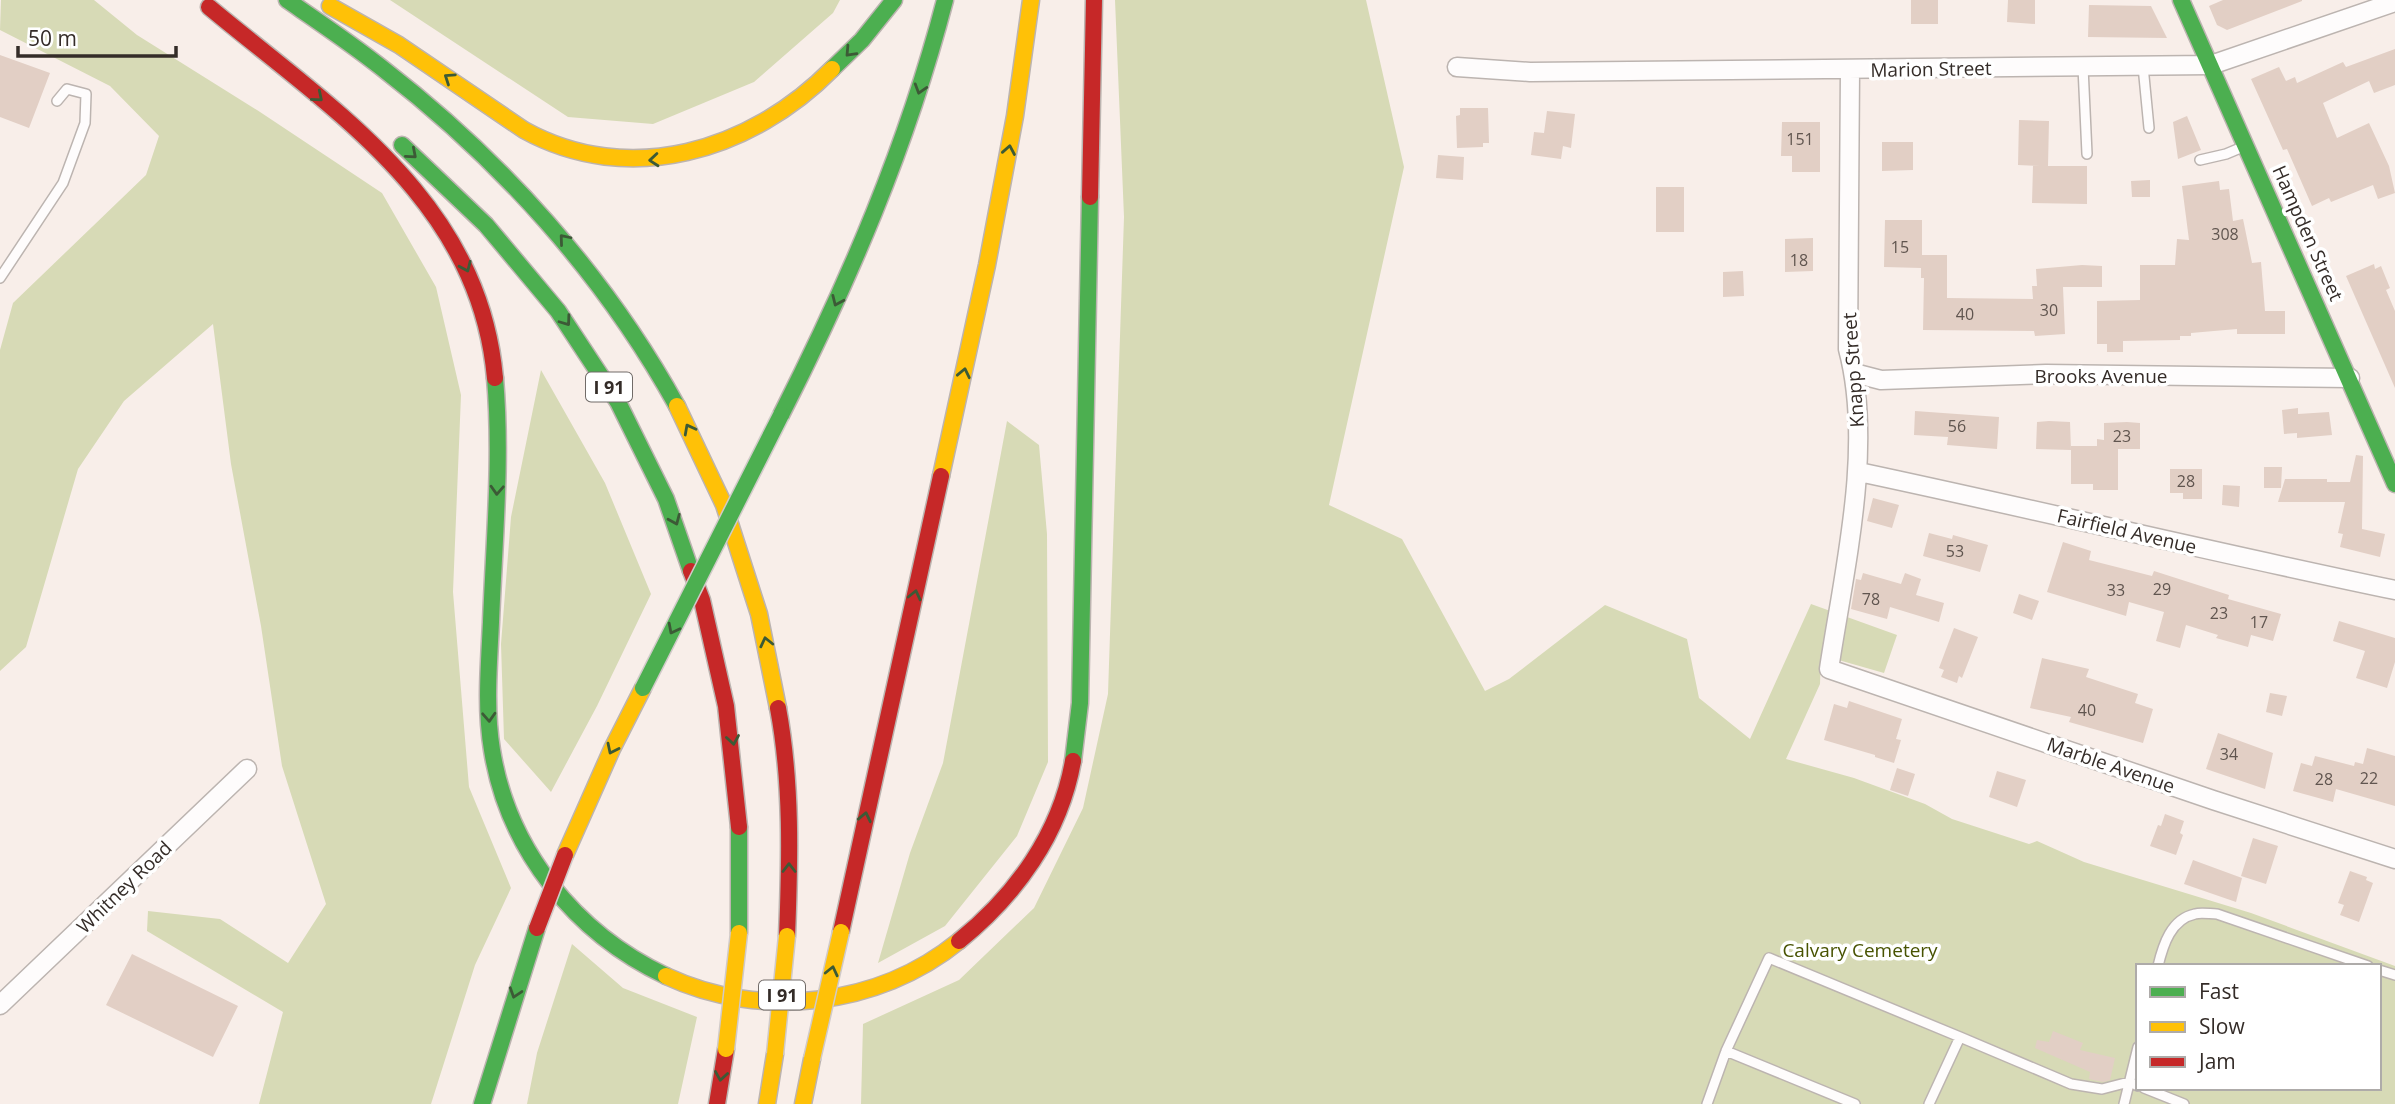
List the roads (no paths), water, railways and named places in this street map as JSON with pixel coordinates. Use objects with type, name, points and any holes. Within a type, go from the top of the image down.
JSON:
[{"type":"main road","name":"I 91","points":[[287,0],[370,57],[429,104],[486,156],[540,211],[611,300],[654,367],[711,471],[740,545],[760,614],[776,691],[788,806],[787,936],[767,1104]]},
{"type":"main road","points":[[317,0],[388,38],[543,141],[588,156],[633,161],[669,158],[707,148],[739,134],[785,108],[832,70],[894,0]]},
{"type":"main road","points":[[482,1104],[537,928],[565,855],[612,749],[824,331],[881,198],[920,91],[945,0]]},
{"type":"main road","points":[[803,1104],[987,265],[1015,116],[1031,0]]},
{"type":"main road","points":[[203,3],[360,132],[415,186],[452,239],[478,296],[492,353],[499,423],[488,683],[490,734],[503,796],[531,857],[578,917],[603,939],[631,958],[665,977],[723,996],[789,1003],[834,998],[871,988],[924,965],[957,945],[986,920],[1024,876],[1045,843],[1063,804],[1077,742],[1080,703],[1094,0]]},
{"type":"main road","name":"Hampden Street","points":[[2181,0],[2395,484]]},
{"type":"main road","points":[[203,3],[274,48],[365,115]]},
{"type":"main road","name":"I 91","points":[[394,138],[478,216],[550,300],[613,395],[666,497],[680,532],[703,602],[721,674],[730,724],[741,824],[739,933],[717,1104]]},
{"type":"street","name":"Marion Street","points":[[1457,67],[1530,72],[2211,65],[2395,2]]},
{"type":"street","name":"Knapp Street","points":[[1829,668],[1858,472],[1854,373],[1848,349],[1850,70]]},
{"type":"street","name":"Brooks Avenue","points":[[1854,373],[1881,380],[2046,374],[2350,378]]},
{"type":"street","name":"Fairfield Avenue","points":[[1858,472],[2395,590]]},
{"type":"street","name":"Marble Avenue","points":[[1829,668],[2213,800],[2395,859]]},
{"type":"street","name":"Whitney Road","points":[[0,1005],[247,769]]},
{"type":"lane","points":[[2143,66],[2149,128]]},
{"type":"lane","points":[[2082,67],[2087,154]]},
{"type":"lane","points":[[0,278],[63,183],[85,122],[86,94],[67,89],[57,101]]},
{"type":"lane","points":[[2200,160],[2226,154],[2247,145]]},
{"type":"lane","points":[[2158,964],[2163,946],[2173,926],[2194,914],[2217,914],[2362,964]]},
{"type":"lane","points":[[1707,1104],[1726,1051],[1769,957],[2071,1084],[2102,1089],[2133,1084]]},
{"type":"lane","points":[[1929,1104],[1960,1037]]},
{"type":"lane","points":[[1726,1051],[1854,1104]]},
{"type":"lane","points":[[2124,1104],[2133,1084],[2136,1062]]},
{"type":"lane","points":[[2149,1090],[2184,1104]]},
{"type":"park label","name":"Calvary Cemetery","points":[[1860,950]]}]
